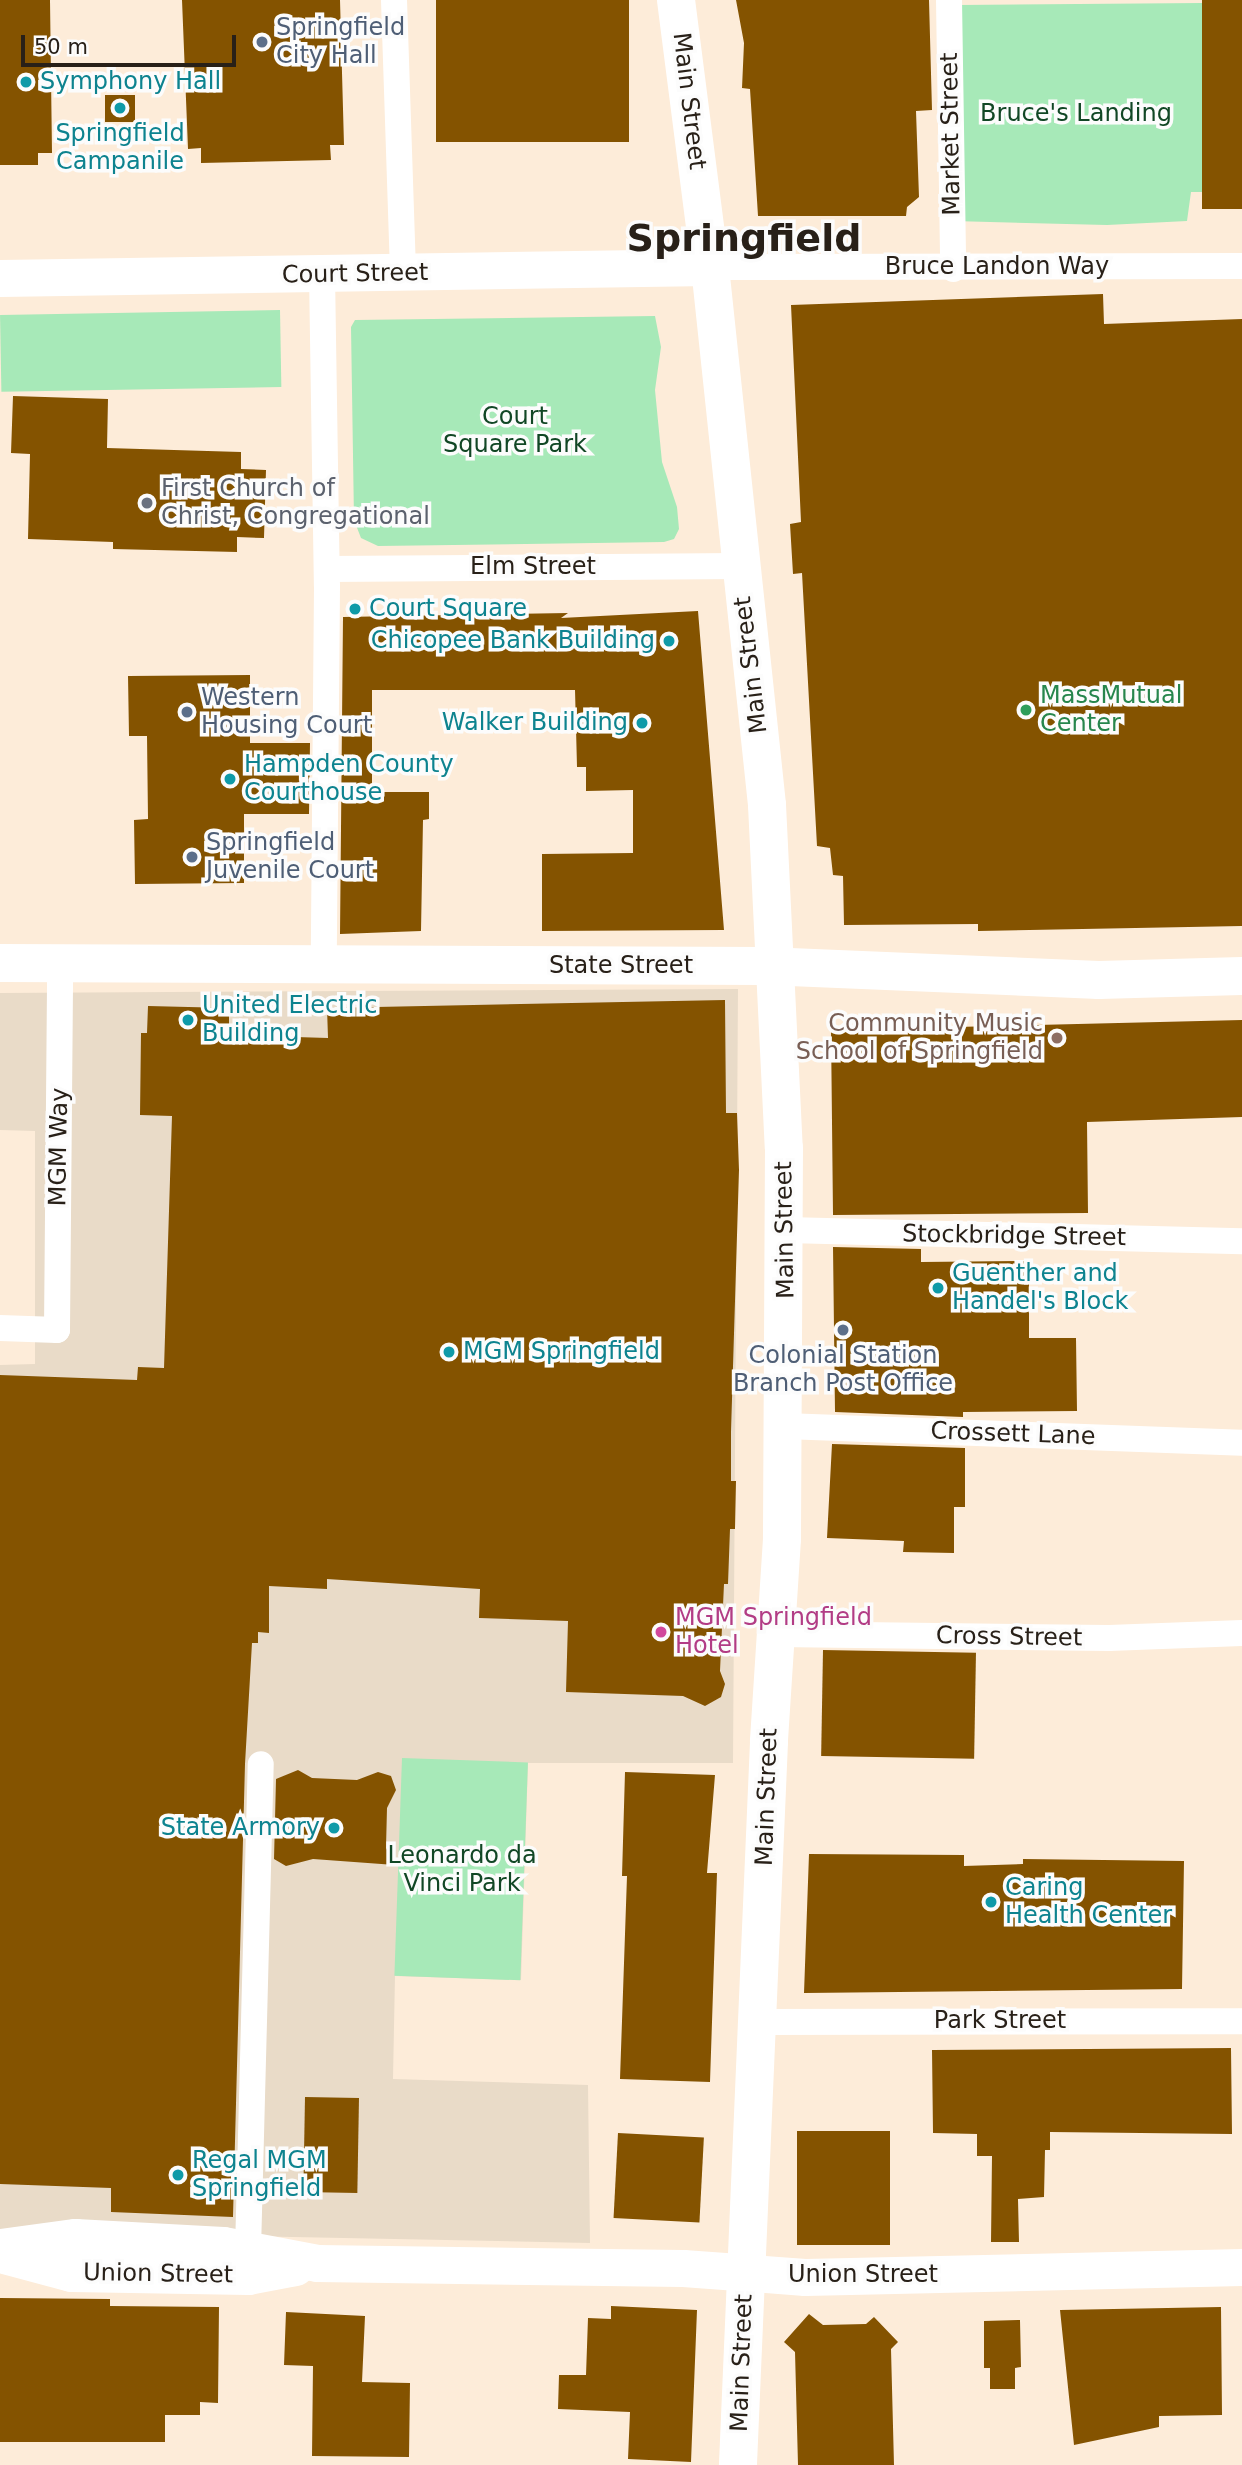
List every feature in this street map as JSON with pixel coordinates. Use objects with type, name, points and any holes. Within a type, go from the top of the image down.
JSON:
[{"type":"main road","name":"Main Street","points":[[676,0],[710,267],[767,805],[786,1230],[784,1426],[777,1634],[738,2465]]},
{"type":"main road","name":"State Street","points":[[0,963],[776,966],[1099,980],[1242,976]]},
{"type":"street","points":[[394,0],[403,273]]},
{"type":"street","name":"Market Street","points":[[949,0],[953,269]]},
{"type":"street","name":"Bruce Landon Way","points":[[710,267],[953,269],[1242,266]]},
{"type":"street","name":"Court Street","points":[[0,278],[710,267]]},
{"type":"street","points":[[322,274],[327,569],[324,966]]},
{"type":"street","name":"Elm Street","points":[[327,569],[740,566]]},
{"type":"street","name":"MGM Way","points":[[0,1328],[57,1330],[61,965]]},
{"type":"street","name":"Stockbridge Street","points":[[786,1230],[1242,1241]]},
{"type":"street","name":"Crossett Lane","points":[[784,1426],[1242,1443]]},
{"type":"street","name":"Cross Street","points":[[777,1634],[1109,1638],[1242,1633]]},
{"type":"street","points":[[248,2250],[261,1764]]},
{"type":"street","name":"Park Street","points":[[757,2022],[1242,2021]]},
{"type":"street","name":"Union Street","points":[[0,2247],[75,2237],[248,2250],[317,2263],[746,2273],[805,2277],[1242,2267]]},
{"type":"street","name":"Union Street","points":[[0,2254],[71,2273],[248,2276],[317,2263]]},
{"type":"shaded area","name":"MGM Springfield","points":[[738,989],[733,1763],[528,1763],[521,1980],[395,1976],[393,2079],[588,2085],[590,2243],[0,2231],[0,1365],[35,1364],[35,1131],[0,1130],[0,993]]},
{"type":"green space","name":"Bruce's Landing","points":[[1202,3],[1204,192],[1191,192],[1187,221],[1107,225],[953,221],[959,5]]},
{"type":"green space","points":[[280,310],[281,387],[1,392],[0,315]]},
{"type":"green space","name":"Court Square Park","points":[[655,316],[661,347],[655,390],[662,462],[677,507],[679,529],[674,539],[664,542],[378,546],[361,538],[354,520],[351,327],[355,320]]},
{"type":"green space","name":"Leonardo da Vinci Park","points":[[402,1758],[528,1762],[520,1980],[394,1976]]},
{"type":"building","name":"Symphony Hall","points":[[0,0],[50,0],[52,153],[38,153],[38,165],[0,165]]},
{"type":"building","name":"Springfield City Hall","points":[[182,0],[340,0],[344,145],[330,145],[331,160],[201,163],[201,148],[188,149]]},
{"type":"building","points":[[436,0],[629,0],[629,142],[436,142]]},
{"type":"building","points":[[736,0],[929,0],[932,110],[916,111],[919,197],[907,207],[906,216],[758,216],[750,89],[742,88],[744,43]]},
{"type":"building","points":[[1202,0],[1242,0],[1242,209],[1202,209]]},
{"type":"building","name":"Springfield Campanile","points":[[105,95],[135,95],[135,122],[105,122]]},
{"type":"building","name":"MassMutual Center","points":[[1103,294],[1104,324],[1242,319],[1242,926],[978,931],[978,924],[844,925],[843,876],[833,875],[830,848],[817,846],[802,573],[793,574],[790,524],[801,522],[791,305]]},
{"type":"building","name":"First Church of Christ, Congregational","points":[[13,396],[108,399],[107,448],[241,452],[241,469],[266,470],[264,538],[237,537],[237,552],[113,549],[113,542],[28,539],[30,454],[11,453]]},
{"type":"building","points":[[698,611],[724,930],[542,931],[542,854],[633,853],[633,790],[586,791],[586,767],[577,767],[575,690],[372,690],[372,792],[429,792],[429,819],[423,820],[421,931],[340,934],[343,617],[568,613],[561,618]]},
{"type":"building","name":"Hampden County Courthouse","points":[[250,675],[250,743],[310,743],[309,814],[244,814],[244,883],[135,884],[134,820],[148,819],[147,736],[129,736],[128,676]]},
{"type":"building","name":"MGM Springfield","points":[[725,1000],[726,1113],[737,1113],[739,1170],[731,1432],[731,1481],[736,1481],[735,1529],[730,1529],[728,1584],[724,1584],[720,1671],[725,1684],[721,1697],[705,1706],[683,1696],[566,1692],[568,1621],[479,1618],[480,1589],[327,1579],[327,1589],[269,1586],[269,1633],[258,1632],[258,1643],[252,1643],[245,1764],[233,2217],[111,2212],[111,2188],[0,2184],[0,1375],[137,1380],[138,1367],[164,1368],[172,1116],[140,1115],[141,1033],[147,1033],[148,1006],[229,1008],[229,1035],[328,1038],[327,1008]]},
{"type":"building","points":[[1242,1020],[1242,1117],[1087,1122],[1088,1213],[833,1215],[831,1030]]},
{"type":"building","points":[[833,1247],[921,1249],[921,1262],[1029,1261],[1029,1338],[1076,1338],[1077,1411],[963,1412],[963,1417],[835,1412]]},
{"type":"building","points":[[832,1444],[965,1448],[965,1507],[954,1507],[954,1553],[903,1552],[904,1541],[827,1538]]},
{"type":"building","points":[[823,1650],[976,1653],[974,1759],[821,1756]]},
{"type":"building","name":"State Armory","points":[[298,1770],[312,1778],[357,1780],[378,1772],[391,1776],[396,1790],[387,1808],[386,1848],[395,1865],[313,1859],[286,1866],[274,1859],[276,1779]]},
{"type":"building","points":[[625,1772],[715,1775],[707,1873],[717,1873],[710,2082],[620,2079],[627,1876],[622,1876]]},
{"type":"building","points":[[809,1854],[964,1855],[964,1866],[1023,1864],[1023,1859],[1184,1861],[1182,1989],[804,1993]]},
{"type":"building","points":[[1231,2048],[1232,2134],[1050,2132],[1050,2150],[1045,2150],[1044,2197],[1018,2199],[1019,2242],[991,2242],[992,2156],[977,2156],[977,2134],[933,2133],[932,2050]]},
{"type":"building","points":[[305,2097],[359,2098],[357,2193],[303,2192]]},
{"type":"building","points":[[797,2131],[890,2131],[890,2245],[797,2245]]},
{"type":"building","points":[[618,2133],[704,2138],[699,2222],[614,2218]]},
{"type":"building","points":[[0,2298],[110,2299],[110,2306],[219,2307],[218,2403],[200,2402],[200,2415],[165,2415],[165,2442],[0,2442]]},
{"type":"building","points":[[611,2306],[697,2310],[691,2462],[628,2459],[630,2412],[558,2409],[559,2375],[586,2375],[588,2318],[611,2319]]},
{"type":"building","points":[[1221,2307],[1222,2415],[1159,2416],[1159,2427],[1074,2445],[1060,2310]]},
{"type":"building","points":[[286,2312],[365,2316],[362,2382],[410,2383],[409,2457],[312,2456],[313,2366],[284,2365]]},
{"type":"building","points":[[809,2314],[823,2325],[866,2324],[874,2317],[898,2342],[891,2349],[894,2465],[798,2465],[795,2352],[784,2342]]},
{"type":"building","points":[[1020,2320],[1021,2367],[1015,2368],[1015,2389],[990,2389],[990,2368],[984,2368],[984,2321]]},
{"type":"place","name":"Springfield City Hall","points":[[262,42]]},
{"type":"place","name":"Symphony Hall","points":[[26,82]]},
{"type":"place","name":"Springfield Campanile","points":[[120,108]]},
{"type":"place","name":"First Church of Christ, Congregational","points":[[147,503]]},
{"type":"place","name":"Court Square","points":[[355,609]]},
{"type":"place","name":"Chicopee Bank Building","points":[[669,641]]},
{"type":"place","name":"MassMutual Center","points":[[1026,710]]},
{"type":"place","name":"Western Housing Court","points":[[187,712]]},
{"type":"place","name":"Walker Building","points":[[642,723]]},
{"type":"place","name":"Hampden County Courthouse","points":[[230,779]]},
{"type":"place","name":"Springfield Juvenile Court","points":[[192,857]]},
{"type":"place","name":"United Electric Building","points":[[188,1020]]},
{"type":"place","name":"Community Music School of Springfield","points":[[1057,1038]]},
{"type":"place","name":"Guenther and Handel's Block","points":[[938,1288]]},
{"type":"place","name":"Colonial Station Branch Post Office","points":[[843,1330]]},
{"type":"place","name":"MGM Springfield","points":[[449,1352]]},
{"type":"place","name":"MGM Springfield Hotel","points":[[661,1632]]},
{"type":"place","name":"State Armory","points":[[334,1828]]},
{"type":"place","name":"Caring Health Center","points":[[991,1902]]},
{"type":"place","name":"Regal MGM Springfield","points":[[178,2175]]},
{"type":"district","name":"Springfield","points":[[744,239]]}]
